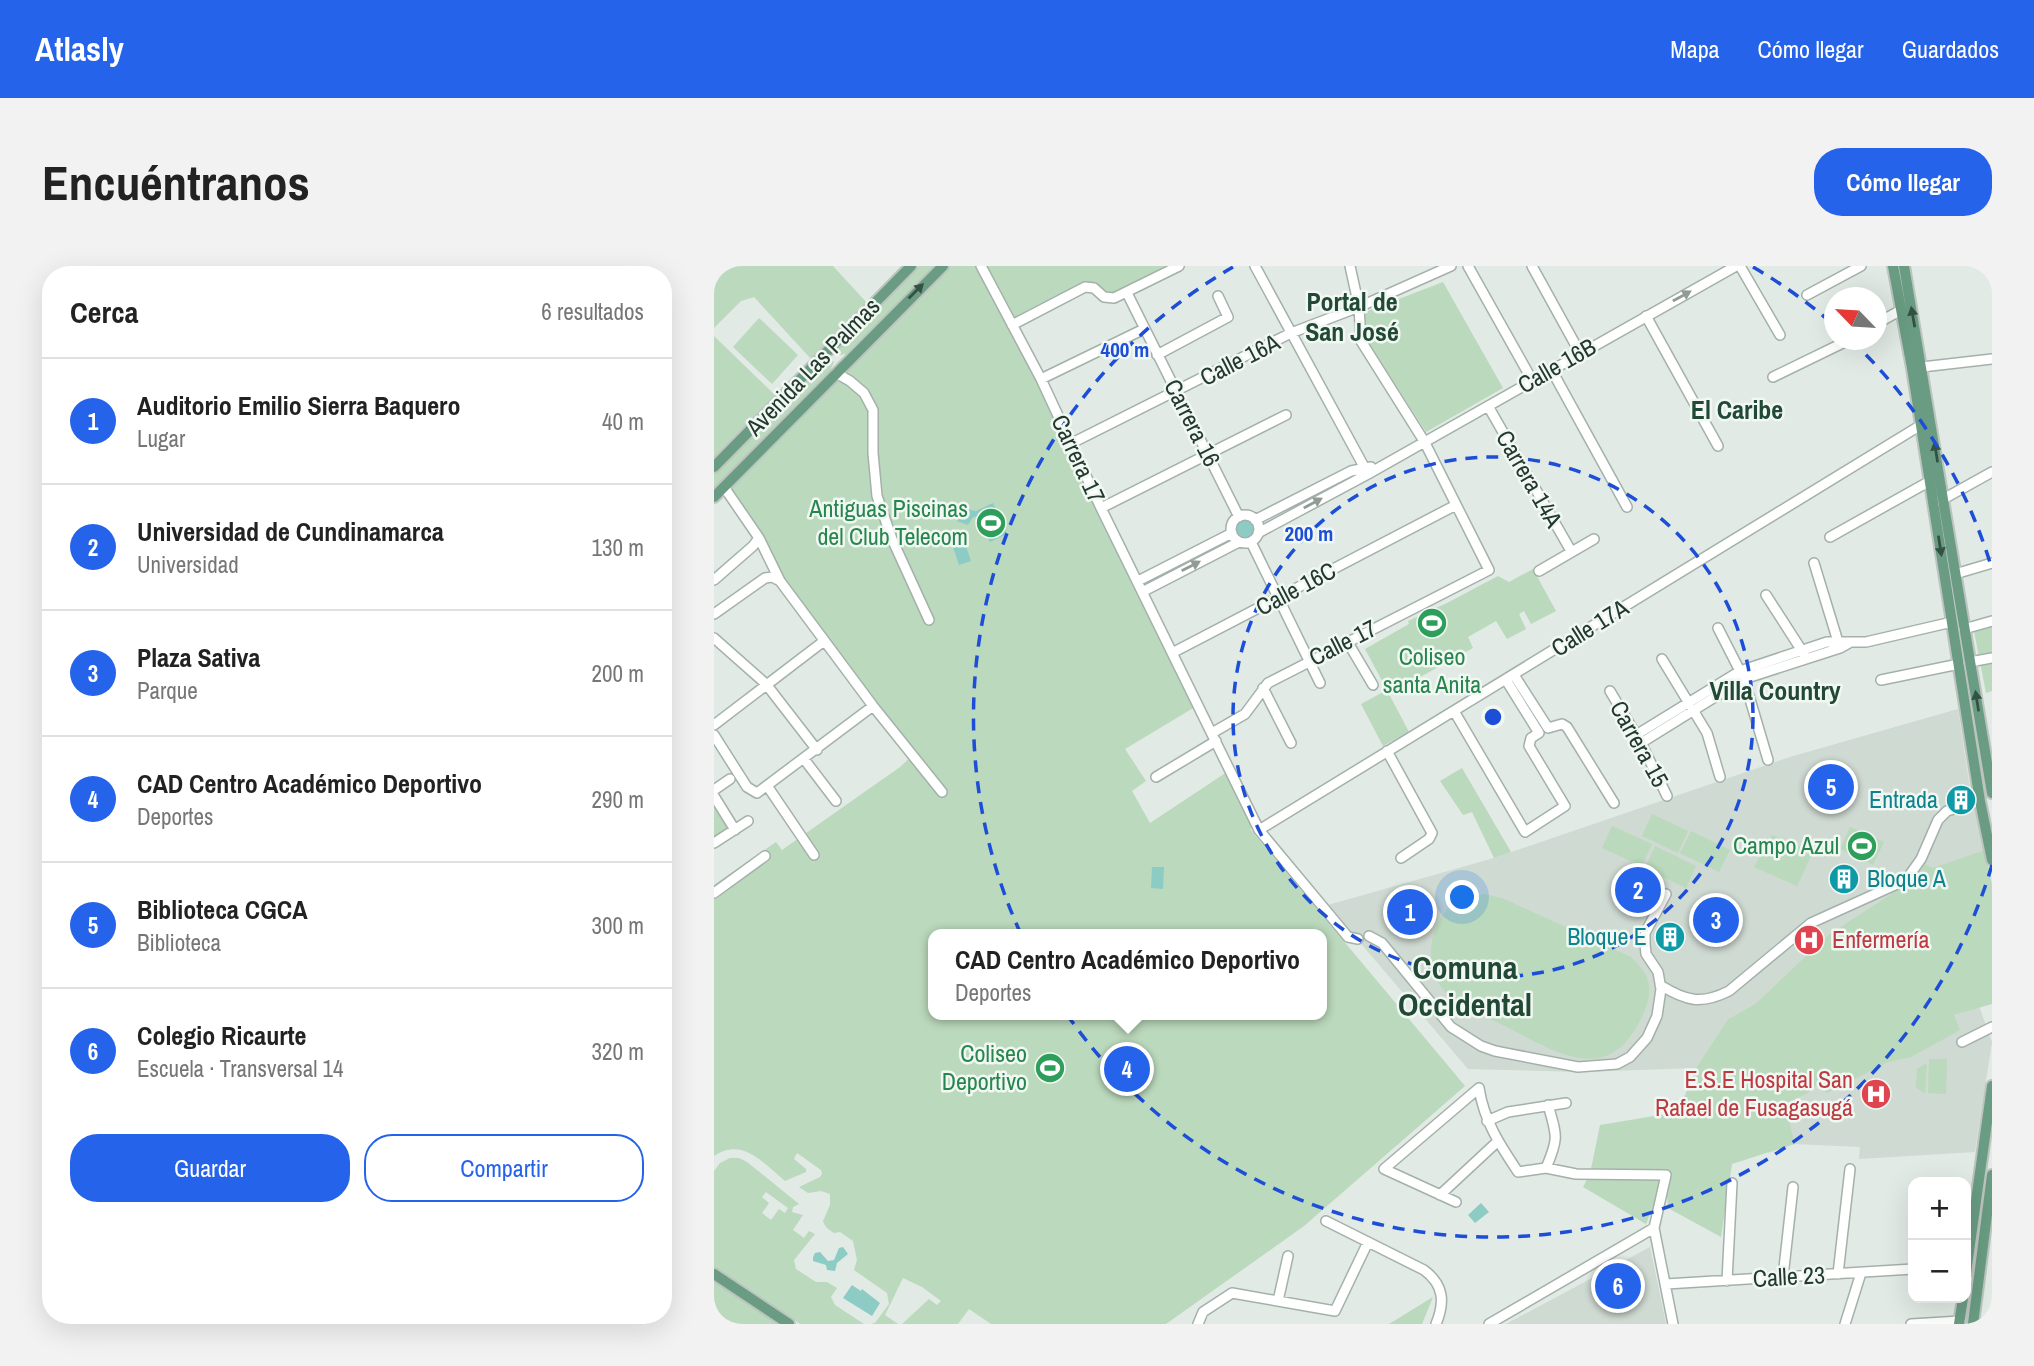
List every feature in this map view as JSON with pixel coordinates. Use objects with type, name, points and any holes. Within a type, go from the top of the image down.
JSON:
[{"type":"main road","name":"Avenida Las Palmas","points":[[714,467],[911,266]]},
{"type":"main road","name":"Avenida Las Palmas","points":[[714,498],[943,266]]},
{"type":"main road","points":[[1893,266],[1952,622],[1965,663],[1992,789]]},
{"type":"main road","points":[[1904,266],[1923,367],[1964,629],[1965,663],[1980,801],[1992,860]]},
{"type":"main road","points":[[827,350],[840,369]]},
{"type":"main road","points":[[1970,1240],[1992,1086]]},
{"type":"main road","points":[[1973,1324],[1992,1175]]},
{"type":"main road","points":[[714,1274],[789,1324]]},
{"type":"main road","points":[[1959,1322],[1962,1303]]},
{"type":"street","name":"Carrera 17","points":[[981,266],[1041,379],[1070,444],[1259,830],[1348,937],[1358,939]]},
{"type":"street","points":[[1012,325],[1085,287],[1094,288],[1108,299],[1127,293],[1178,266]]},
{"type":"street","points":[[1255,266],[1367,470]]},
{"type":"street","points":[[1350,266],[1359,307],[1361,341],[1424,441],[1456,505]]},
{"type":"street","name":"Calle 16A","points":[[1070,444],[1291,333],[1359,307],[1451,266]]},
{"type":"street","points":[[1468,266],[1532,380]]},
{"type":"street","points":[[1532,266],[1580,353]]},
{"type":"street","points":[[1738,266],[1780,335]]},
{"type":"street","name":"Calle 16B","points":[[1255,520],[1351,471],[1378,467],[1738,266]]},
{"type":"street","points":[[1807,295],[1861,266]]},
{"type":"street","name":"Carrera 16","points":[[1127,293],[1239,517]]},
{"type":"street","points":[[1157,355],[1228,317],[1218,296]]},
{"type":"street","points":[[1887,318],[1901,310]]},
{"type":"street","points":[[1646,316],[1718,446]]},
{"type":"street","points":[[1041,379],[1144,330]]},
{"type":"street","points":[[1773,377],[1828,350]]},
{"type":"street","points":[[1923,367],[1992,359]]},
{"type":"street","points":[[840,369],[864,393],[873,410],[877,496],[892,539],[929,620]]},
{"type":"street","points":[[1551,369],[1627,507]]},
{"type":"street","name":"Carrera 14A","points":[[1488,406],[1571,551]]},
{"type":"street","points":[[1101,508],[1286,415]]},
{"type":"street","name":"Calle 17A","points":[[1259,830],[1921,425]]},
{"type":"street","name":"Calle 16B","points":[[1258,533],[1367,470]]},
{"type":"street","points":[[1933,504],[1992,472]]},
{"type":"street","points":[[1829,537],[1930,481]]},
{"type":"street","points":[[724,487],[759,538],[780,581],[873,706],[942,792]]},
{"type":"street","name":"Calle 17","points":[[1156,777],[1245,714],[1268,683],[1489,570],[1456,505]]},
{"type":"street","name":"Calle 16C","points":[[1172,653],[1456,505]]},
{"type":"street","points":[[1239,542],[1232,533],[1233,523],[1239,517],[1249,516],[1258,526],[1258,533],[1251,542]]},
{"type":"street","points":[[1139,581],[1232,533]]},
{"type":"street","points":[[714,580],[759,538]]},
{"type":"street","points":[[1539,571],[1594,539]]},
{"type":"street","points":[[1143,591],[1239,542],[1251,542]]},
{"type":"street","points":[[1251,542],[1320,683]]},
{"type":"street","points":[[1814,563],[1842,644]]},
{"type":"street","points":[[1955,574],[1992,563]]},
{"type":"street","points":[[714,614],[765,578],[772,577],[780,581]]},
{"type":"street","points":[[1766,595],[1804,654]]},
{"type":"street","points":[[1964,629],[1992,621]]},
{"type":"street","points":[[1638,739],[1742,675],[1804,654],[1827,642],[1867,642],[1952,622]]},
{"type":"street","points":[[1718,628],[1742,675],[1768,760]]},
{"type":"street","points":[[714,638],[766,684],[817,750]]},
{"type":"street","points":[[714,725],[824,641]]},
{"type":"street","points":[[1347,641],[1373,685]]},
{"type":"street","points":[[1881,680],[1992,658]]},
{"type":"street","points":[[1662,659],[1707,733],[1720,777]]},
{"type":"street","points":[[1454,711],[1525,832],[1565,806],[1530,746],[1531,738],[1539,733],[1510,677]]},
{"type":"street","points":[[1510,677],[1548,728],[1562,723],[1567,727],[1614,803]]},
{"type":"street","points":[[1263,688],[1291,743]]},
{"type":"street","name":"Carrera 15","points":[[1610,691],[1667,796]]},
{"type":"street","points":[[714,735],[749,790],[757,793],[873,706]]},
{"type":"street","points":[[1387,751],[1433,833],[1429,839],[1401,858]]},
{"type":"street","points":[[804,759],[836,801]]},
{"type":"street","points":[[714,789],[730,779]]},
{"type":"street","points":[[768,787],[814,855]]},
{"type":"street","points":[[714,796],[735,830]]},
{"type":"street","points":[[1660,985],[1679,996],[1698,1000],[1714,999],[1722,995],[1811,923],[1906,880],[1921,859],[1937,820],[1947,811],[1980,801]]},
{"type":"street","points":[[714,844],[748,821]]},
{"type":"street","points":[[714,893],[765,856]]},
{"type":"street","points":[[1369,936],[1376,937],[1382,943],[1451,1027],[1481,1046],[1578,1067],[1617,1064],[1630,1057],[1647,1038],[1657,1016],[1660,985],[1658,972],[1646,954],[1645,944],[1646,933],[1666,894]]},
{"type":"street","points":[[1659,1006],[1679,996]]},
{"type":"street","points":[[1962,1042],[1992,1027]]},
{"type":"street","points":[[1456,1202],[1384,1169],[1479,1088],[1482,1105],[1497,1142],[1518,1172],[1546,1168],[1576,1174],[1666,1175],[1654,1228],[1673,1324]]},
{"type":"street","points":[[1488,1121],[1508,1112],[1566,1103]]},
{"type":"street","points":[[1546,1168],[1556,1145],[1557,1135],[1548,1105]]},
{"type":"street","points":[[1440,1195],[1497,1142]]},
{"type":"street","points":[[1838,1274],[1850,1169]]},
{"type":"street","points":[[1727,1280],[1732,1183]]},
{"type":"street","points":[[1783,1277],[1793,1187]]},
{"type":"street","points":[[1326,1221],[1433,1277],[1439,1284],[1442,1295],[1442,1310],[1436,1324]]},
{"type":"street","points":[[1489,1324],[1654,1228]]},
{"type":"street","points":[[1198,1324],[1203,1312],[1231,1293],[1335,1311],[1368,1242]]},
{"type":"street","points":[[1278,1301],[1288,1256]]},
{"type":"street","points":[[1971,1267],[1980,1264]]},
{"type":"street","name":"Calle 23","points":[[1665,1284],[1908,1269]]},
{"type":"street","points":[[1845,1324],[1861,1273]]},
{"type":"street","points":[[1911,1324],[1959,1322]]},
{"type":"shaded area","points":[[1958,709],[1992,904],[1846,924],[1827,936],[1755,1004],[1728,1019],[1696,1068],[1582,1072],[1468,1069],[1328,905],[1494,858],[1790,757]]},
{"type":"shaded area","name":"E.S.E Hospital San Rafael de Fusagasugá","points":[[1979,1006],[1992,1042],[1975,1152],[1859,1159],[1860,1147],[1795,1144],[1768,1153],[1769,1044],[1950,1017]]},
{"type":"shaded area","points":[[1650,1247],[1666,1324],[1506,1324]]},
{"type":"green space","points":[[714,266],[833,266],[867,303],[811,359],[754,297],[741,301],[714,328]]},
{"type":"green space","points":[[919,266],[935,266],[846,354],[839,355],[839,346]]},
{"type":"green space","points":[[950,266],[977,266],[1038,380],[1195,707],[1125,749],[1146,781],[1132,791],[1150,823],[1227,772],[1253,826],[1250,829],[1465,1086],[1304,1226],[1166,1324],[991,1324],[969,1309],[958,1324],[902,1324],[929,1299],[937,1305],[941,1301],[922,1287],[903,1278],[885,1315],[898,1324],[870,1324],[875,1323],[889,1304],[887,1293],[854,1270],[857,1260],[853,1241],[840,1232],[834,1233],[825,1225],[823,1221],[830,1205],[830,1194],[821,1191],[808,1193],[799,1187],[820,1177],[821,1170],[797,1153],[794,1159],[806,1172],[785,1181],[761,1160],[743,1151],[734,1149],[714,1156],[714,885],[776,842],[782,850],[900,767],[915,753],[782,577],[729,490]]},
{"type":"green space","points":[[985,266],[1171,266],[1113,295],[1088,283],[1013,321]]},
{"type":"green space","points":[[1443,282],[1503,388],[1426,432],[1367,340],[1365,312]]},
{"type":"green space","points":[[759,318],[798,355],[772,384],[733,347]]},
{"type":"green space","points":[[714,336],[776,396],[714,460]]},
{"type":"green space","points":[[828,359],[834,362],[830,371],[714,490],[714,474]]},
{"type":"green space","points":[[1533,569],[1556,611],[1531,624],[1524,611],[1519,614],[1526,629],[1507,639],[1496,621],[1468,637],[1473,648],[1389,694],[1409,732],[1383,746],[1361,704],[1387,690],[1365,649],[1409,624],[1408,621],[1498,576],[1509,582]]},
{"type":"green space","points":[[1992,625],[1992,691],[1986,693],[1974,631]]},
{"type":"green space","points":[[1462,768],[1511,852],[1494,858],[1472,812],[1463,815],[1440,781]]},
{"type":"green space","points":[[714,802],[731,829],[714,840]]},
{"type":"green space","points":[[1652,814],[1688,831],[1678,853],[1642,836]]},
{"type":"green space","points":[[1612,826],[1652,844],[1642,866],[1602,848]]},
{"type":"green space","name":"Campo Azul","points":[[1850,827],[1884,842],[1873,865],[1840,849]]},
{"type":"green space","points":[[1691,831],[1730,850],[1719,872],[1680,853]]},
{"type":"green space","points":[[1772,835],[1813,852],[1797,886],[1754,867]]},
{"type":"green space","points":[[1655,846],[1696,866],[1686,888],[1645,868]]},
{"type":"green space","points":[[1985,850],[1992,885],[1992,1004],[1954,1015],[1960,1030],[1911,1057],[1888,1062],[1827,1093],[1817,1084],[1808,1093],[1786,1103],[1794,1144],[1732,1164],[1721,1237],[1668,1208],[1666,1181],[1663,1180],[1646,1224],[1583,1187],[1590,1174],[1600,1125],[1678,1112],[1696,1068],[1728,1019],[1755,1004],[1827,936],[1919,876],[1924,864],[1933,868]]},
{"type":"green space","points":[[1484,894],[1502,898],[1631,957],[1638,964],[1649,983],[1649,998],[1630,1037],[1615,1051],[1599,1058],[1563,1054],[1471,1010],[1454,1000],[1441,987],[1435,977],[1431,953],[1432,941],[1441,918],[1448,908],[1458,901]]},
{"type":"green space","points":[[1929,1059],[1947,1059],[1946,1094],[1928,1093]]},
{"type":"green space","points":[[1925,1064],[1925,1093],[1916,1088],[1917,1069]]},
{"type":"green space","points":[[730,1158],[747,1162],[799,1204],[793,1207],[792,1212],[803,1215],[793,1230],[804,1238],[809,1231],[815,1234],[794,1260],[796,1269],[816,1282],[827,1282],[837,1288],[831,1297],[835,1305],[864,1324],[800,1324],[714,1267],[714,1171],[720,1163]],"holes":[[[766,1192],[788,1208],[785,1213],[779,1209],[771,1220],[762,1213],[769,1203],[762,1197]]]},
{"type":"green space","points":[[714,1280],[781,1324],[714,1324]]},
{"type":"green space","points":[[1433,1297],[1422,1324],[1389,1324]]},
{"type":"water","name":"Antiguas Piscinas del Club Telecom","points":[[993,503],[1007,534],[990,542],[977,517],[973,517],[968,525],[957,521],[961,508],[976,511]]},
{"type":"water","points":[[1245,520],[1251,523],[1254,529],[1251,535],[1245,538],[1239,535],[1236,529],[1239,523]]},
{"type":"water","name":"Antiguas Piscinas del Club Telecom","points":[[965,543],[971,561],[959,565],[953,547]]},
{"type":"water","points":[[1152,867],[1164,867],[1163,889],[1151,888]]},
{"type":"water","points":[[1481,1203],[1489,1212],[1475,1223],[1468,1215]]},
{"type":"water","points":[[843,1247],[848,1254],[837,1263],[835,1271],[827,1270],[826,1265],[813,1261],[815,1253],[820,1252],[828,1261],[834,1260],[839,1248]]},
{"type":"water","points":[[852,1285],[880,1303],[872,1316],[843,1298]]},
{"type":"place","name":"Antiguas Piscinas del Club Telecom","points":[[991,523]]},
{"type":"place","name":"Coliseo santa Anita","points":[[1432,623]]},
{"type":"place","name":"Biblioteca CGCA","points":[[1831,787]]},
{"type":"place","name":"Entrada","points":[[1961,800]]},
{"type":"place","name":"Campo Azul","points":[[1862,846]]},
{"type":"place","name":"Bloque A","points":[[1844,879]]},
{"type":"place","name":"Universidad de Cundinamarca","points":[[1638,890]]},
{"type":"place","name":"Auditorio Emilio Sierra Baquero","points":[[1410,912]]},
{"type":"place","name":"Plaza Sativa","points":[[1716,920]]},
{"type":"place","name":"Bloque E","points":[[1670,937]]},
{"type":"place","name":"Enfermería","points":[[1809,940]]},
{"type":"place","name":"Coliseo Deportivo","points":[[1050,1068]]},
{"type":"place","name":"CAD Centro Académico Deportivo","points":[[1127,1069]]},
{"type":"place","name":"E.S.E Hospital San Rafael de Fusagasugá","points":[[1876,1094]]},
{"type":"place","name":"Colegio Ricaurte","points":[[1618,1286]]},
{"type":"district","name":"Portal de San José","points":[[1352,317]]},
{"type":"district","name":"El Caribe","points":[[1737,410]]},
{"type":"district","name":"Villa Country","points":[[1775,691]]},
{"type":"district","name":"Comuna Occidental","points":[[1465,986]]}]
